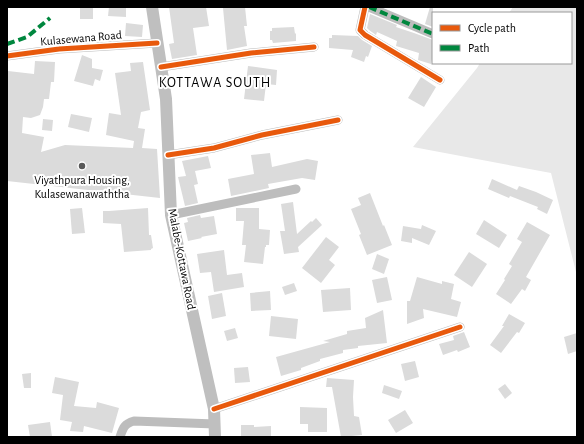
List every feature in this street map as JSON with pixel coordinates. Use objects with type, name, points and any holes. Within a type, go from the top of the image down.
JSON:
[{"type":"main road","name":"Malabe-Kottawa Road","points":[[152,7],[166,99],[172,215],[214,409],[215,437]]},
{"type":"street","points":[[365,7],[360,30],[365,35],[440,80]]},
{"type":"street","points":[[369,7],[432,34]]},
{"type":"street","name":"Kulasewana Road","points":[[7,56],[59,49],[157,43]]},
{"type":"street","points":[[161,67],[251,53],[314,48]]},
{"type":"street","points":[[168,156],[214,148],[262,135],[338,120]]},
{"type":"street","points":[[172,215],[296,189]]},
{"type":"street","points":[[214,409],[460,327]]},
{"type":"street","points":[[120,437],[122,429],[127,423],[134,421],[215,424]]},
{"type":"shaded area","points":[[513,7],[577,7],[577,276],[551,173],[413,147],[479,64],[572,64],[572,12],[510,12]]},
{"type":"building","points":[[80,7],[93,7],[93,19],[80,19]]},
{"type":"building","points":[[109,7],[126,7],[126,17],[108,16]]},
{"type":"building","points":[[169,7],[206,7],[209,26],[193,28],[197,55],[172,59],[169,44],[174,43]]},
{"type":"building","points":[[245,7],[247,26],[244,26],[247,46],[227,50],[223,8]]},
{"type":"building","points":[[430,7],[433,7],[432,27],[425,24]]},
{"type":"building","points":[[370,14],[397,25],[396,27],[432,40],[431,64],[418,60],[419,53],[396,46],[397,41],[377,32],[376,35],[367,28]]},
{"type":"building","points":[[126,23],[143,25],[142,37],[125,36]]},
{"type":"building","points":[[294,27],[296,41],[273,43],[272,40],[270,40],[270,31],[272,31],[272,28]]},
{"type":"building","points":[[332,35],[358,36],[372,46],[368,57],[366,56],[364,62],[351,57],[353,50],[329,48],[329,38],[332,38]]},
{"type":"building","points":[[82,55],[92,59],[92,68],[103,70],[100,81],[95,79],[93,86],[74,81]]},
{"type":"building","points":[[35,61],[55,62],[54,82],[51,82],[49,99],[44,99],[40,115],[31,118],[23,117],[22,133],[44,137],[41,152],[65,145],[133,148],[134,141],[106,135],[109,113],[121,115],[115,73],[131,71],[130,63],[143,62],[150,110],[141,112],[138,128],[145,129],[142,148],[157,149],[160,198],[7,181],[8,71],[34,74]]},
{"type":"building","points":[[248,66],[277,70],[276,85],[266,84],[264,101],[244,99]]},
{"type":"building","points":[[421,77],[436,87],[424,107],[408,98]]},
{"type":"building","points":[[71,114],[92,118],[89,132],[68,127]]},
{"type":"building","points":[[43,119],[53,120],[52,131],[42,130]]},
{"type":"building","points":[[270,153],[272,167],[307,159],[318,161],[315,180],[302,178],[268,184],[269,188],[231,196],[228,179],[254,174],[251,155]]},
{"type":"building","points":[[208,156],[211,168],[195,171],[198,184],[194,185],[198,203],[185,206],[178,177],[186,176],[182,161]]},
{"type":"building","points":[[492,179],[517,190],[519,186],[553,200],[547,214],[537,209],[538,207],[510,196],[509,198],[488,189]]},
{"type":"building","points":[[370,193],[392,245],[367,255],[359,235],[361,234],[351,209],[361,205],[358,198]]},
{"type":"building","points":[[293,202],[297,234],[316,218],[322,225],[298,247],[299,252],[284,254],[280,231],[285,231],[281,204]]},
{"type":"building","points":[[82,208],[85,233],[72,234],[70,209]]},
{"type":"building","points":[[148,208],[149,235],[151,235],[153,248],[151,250],[124,252],[121,224],[103,223],[103,211]]},
{"type":"building","points":[[236,208],[259,208],[259,229],[270,230],[269,245],[266,245],[265,247],[263,264],[244,262],[246,245],[242,245],[244,221],[236,221]]},
{"type":"building","points":[[200,215],[201,218],[214,216],[217,234],[188,241],[184,223],[188,222],[187,218]]},
{"type":"building","points":[[484,220],[507,235],[499,248],[476,234]]},
{"type":"building","points":[[527,222],[550,235],[526,277],[531,280],[525,291],[522,289],[511,304],[496,294],[512,266],[509,264],[522,242],[517,239]]},
{"type":"building","points":[[422,225],[436,231],[429,245],[412,238],[412,243],[401,241],[403,226],[421,229]]},
{"type":"building","points":[[326,237],[339,247],[329,260],[335,265],[321,283],[302,268]]},
{"type":"building","points":[[224,250],[227,275],[242,273],[244,287],[214,292],[211,272],[200,273],[197,254]]},
{"type":"building","points":[[469,252],[487,264],[472,287],[454,275]]},
{"type":"building","points":[[377,254],[389,259],[384,274],[372,269]]},
{"type":"building","points":[[387,277],[392,300],[377,303],[372,280]]},
{"type":"building","points":[[417,277],[442,284],[442,281],[454,284],[451,299],[461,302],[457,317],[423,309],[424,318],[407,324],[407,301],[410,301]]},
{"type":"building","points":[[294,283],[297,291],[285,295],[282,287]]},
{"type":"building","points":[[350,288],[351,310],[323,312],[321,290]]},
{"type":"building","points":[[270,291],[271,310],[251,311],[250,293]]},
{"type":"building","points":[[222,293],[226,316],[212,319],[208,296]]},
{"type":"building","points":[[383,310],[387,343],[358,346],[358,348],[343,350],[343,353],[320,359],[320,361],[301,368],[301,370],[281,376],[276,357],[330,342],[323,341],[347,334],[347,331],[366,328],[365,318]]},
{"type":"building","points":[[509,314],[525,323],[519,333],[517,332],[501,353],[490,345],[504,326],[502,326]]},
{"type":"building","points":[[271,316],[298,319],[296,339],[269,336]]},
{"type":"building","points":[[235,328],[238,338],[227,341],[224,331]]},
{"type":"building","points":[[464,332],[470,347],[458,352],[457,350],[443,355],[439,344],[454,340],[453,336]]},
{"type":"building","points":[[577,333],[577,351],[568,354],[564,337]]},
{"type":"building","points":[[415,361],[419,377],[405,381],[401,364]]},
{"type":"building","points":[[248,367],[250,382],[235,383],[234,368]]},
{"type":"building","points":[[31,373],[31,388],[24,388],[22,374]]},
{"type":"building","points":[[55,377],[79,382],[74,406],[96,408],[97,402],[119,408],[112,433],[84,426],[83,432],[70,431],[72,422],[60,420],[63,395],[52,393]]},
{"type":"building","points":[[327,378],[354,380],[354,416],[359,417],[362,435],[341,437],[332,387],[326,387]]},
{"type":"building","points":[[505,384],[512,393],[505,399],[498,389]]},
{"type":"building","points":[[384,385],[402,391],[399,399],[382,393]]},
{"type":"building","points":[[300,407],[327,408],[327,432],[308,432],[308,424],[300,424]]},
{"type":"building","points":[[405,410],[413,423],[396,433],[388,420]]},
{"type":"building","points":[[50,422],[52,437],[30,437],[28,425]]},
{"type":"building","points":[[241,425],[254,425],[254,427],[271,426],[271,437],[241,437]]},
{"type":"marked path","points":[[369,7],[432,34]]},
{"type":"marked path","points":[[7,44],[27,37],[50,18]]},
{"type":"cycle path","points":[[365,7],[360,30],[365,35],[440,80]]},
{"type":"cycle path","points":[[7,56],[59,49],[157,43]]},
{"type":"cycle path","points":[[161,67],[251,53],[314,47]]},
{"type":"cycle path","points":[[168,155],[214,148],[262,135],[338,120]]},
{"type":"cycle path","points":[[214,409],[460,327]]},
{"type":"place","name":"Viyathpura Housing, Kulasewanawaththa","points":[[82,166]]},
{"type":"district","name":"KOTTAWA SOUTH","points":[[215,82]]}]
